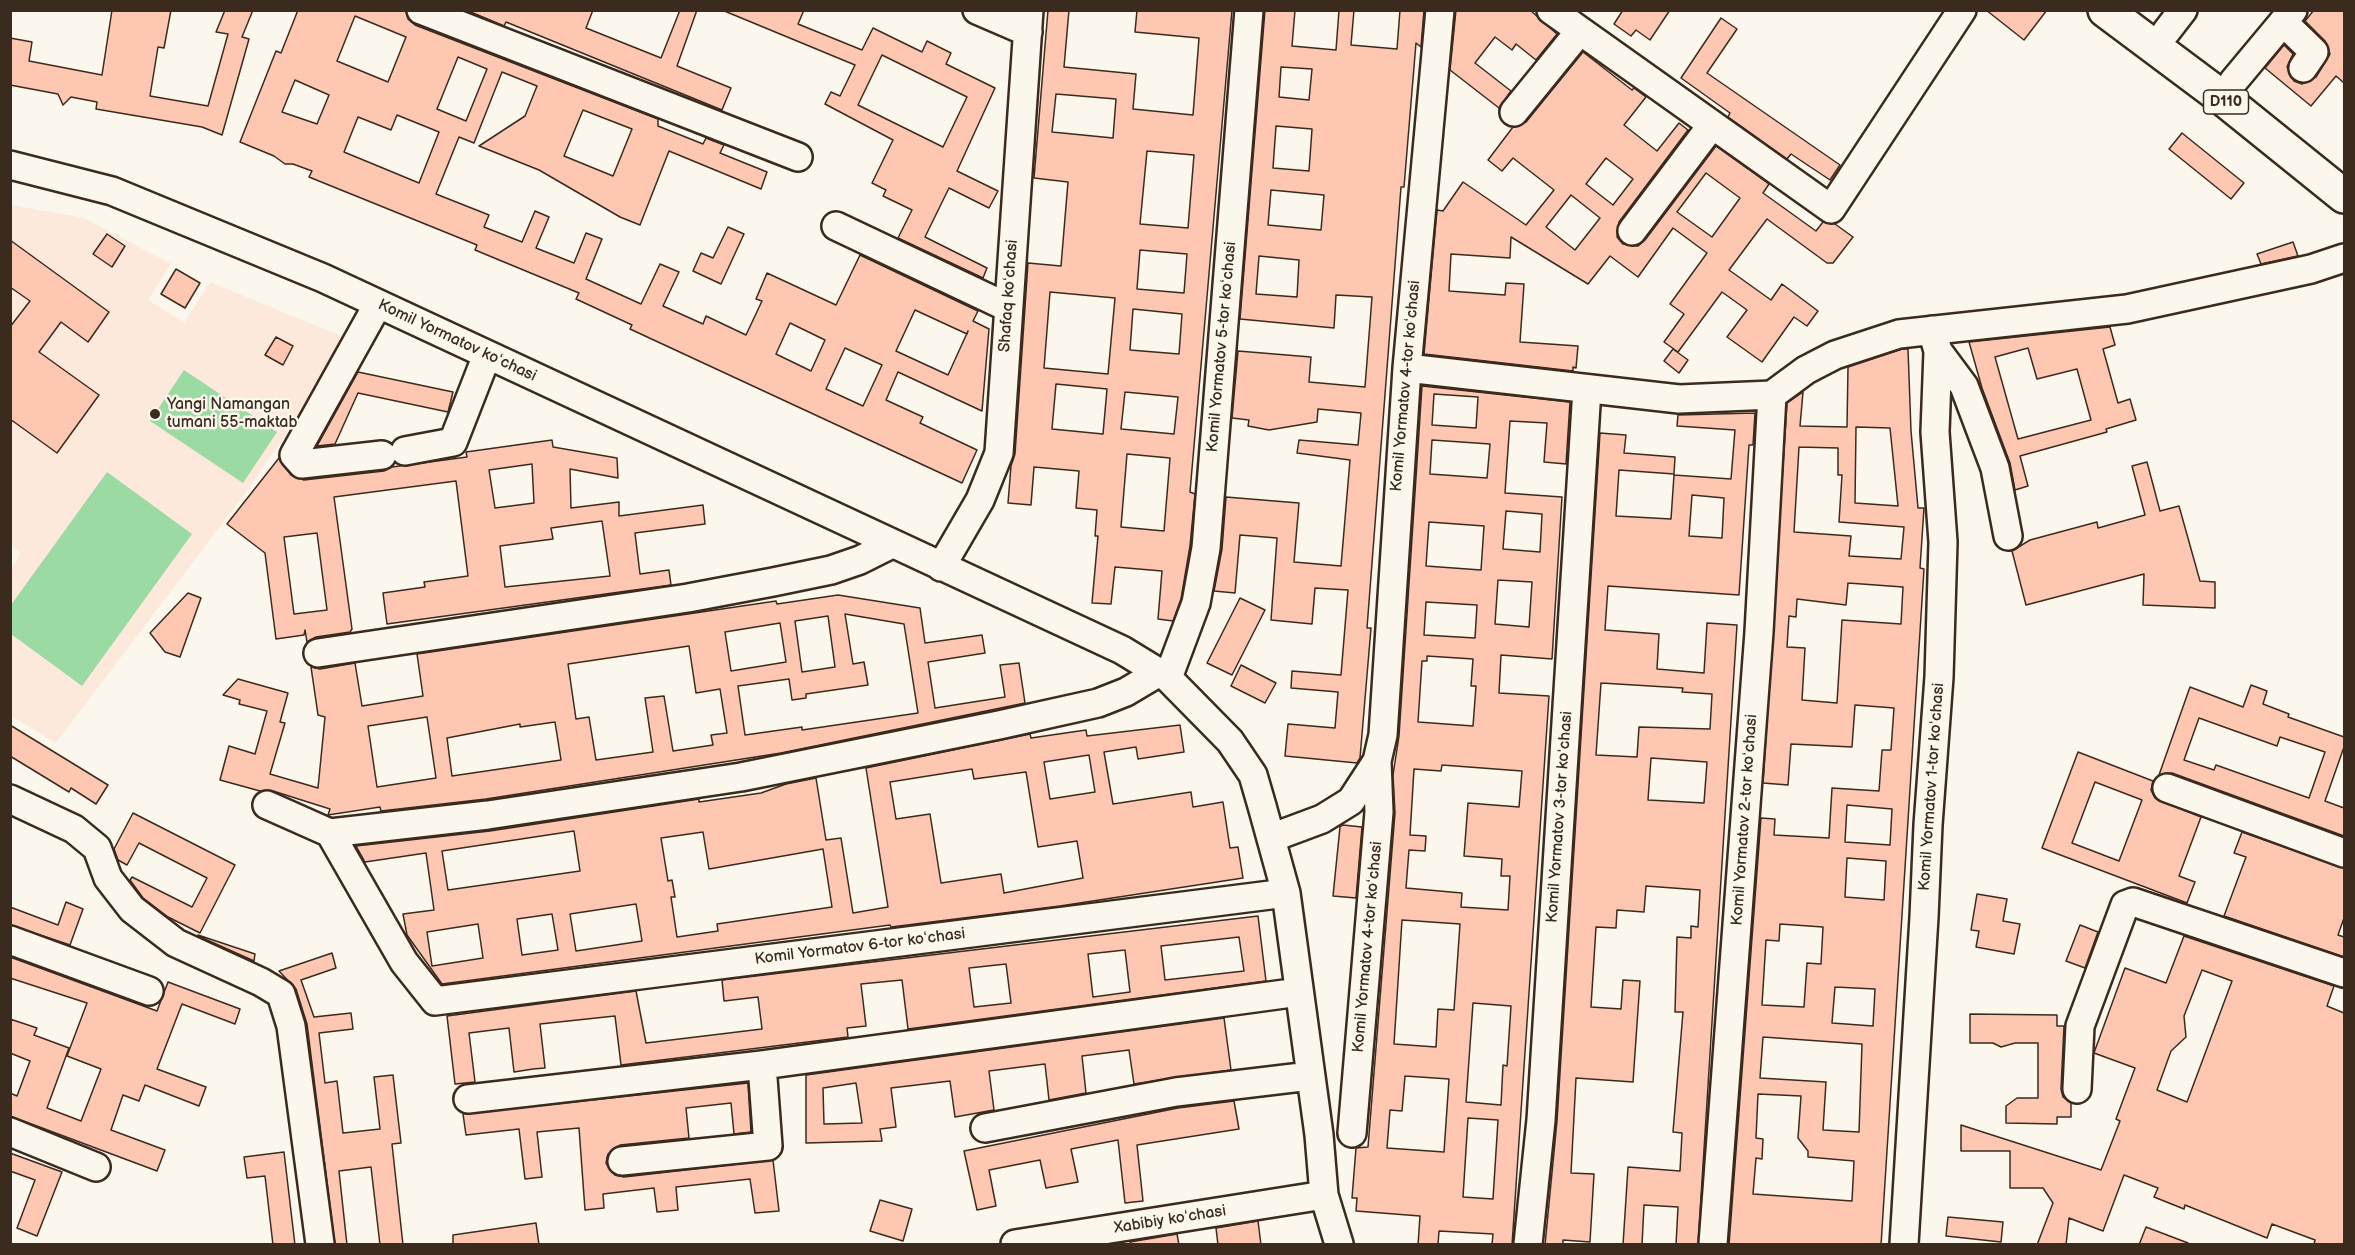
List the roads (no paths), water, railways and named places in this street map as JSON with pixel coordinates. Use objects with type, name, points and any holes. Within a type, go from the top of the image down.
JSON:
[{"type":"main road","name":"D110","points":[[2105,10],[2220,96],[2344,196]]},
{"type":"main road","name":"D110","points":[[2138,10],[2174,21],[2233,82],[2344,167]]},
{"type":"street","points":[[421,10],[798,157]]},
{"type":"street","points":[[976,10],[1029,21]]},
{"type":"street","name":"Komil Yormatov 5-tor koʻchasi","points":[[1163,675],[1196,603],[1206,548],[1249,10]]},
{"type":"street","name":"Komil Yormatov 4-tor koʻchasi","points":[[1353,1133],[1379,812],[1377,761],[1383,735],[1407,368],[1440,10]]},
{"type":"street","points":[[1551,10],[1831,209],[1962,10]]},
{"type":"street","points":[[2233,82],[2289,17],[2314,52],[2303,68]]},
{"type":"street","name":"Shafaq koʻchasi","points":[[940,567],[980,500],[999,453],[1007,308],[1029,21]]},
{"type":"street","points":[[1514,112],[1579,32]]},
{"type":"street","points":[[1632,231],[1712,125]]},
{"type":"street","name":"Komil Yormatov koʻchasi","points":[[10,165],[112,191],[378,304],[1122,650],[1163,675],[1230,741],[1253,775],[1286,893],[1319,1135],[1324,1195],[1339,1245]]},
{"type":"street","points":[[836,226],[1007,308]]},
{"type":"street","points":[[1407,368],[1679,399],[1772,395],[1806,370],[1835,355],[1899,334],[1935,340],[2127,309],[2311,269],[2344,258]]},
{"type":"street","points":[[378,304],[294,454],[295,459],[302,464],[393,453],[453,442],[487,355]]},
{"type":"street","points":[[1935,340],[1964,386],[1995,468],[2008,536]]},
{"type":"street","name":"Komil Yormatov 1-tor koʻchasi","points":[[1904,1245],[1928,825],[1939,677],[1943,542],[1935,432],[1935,340]]},
{"type":"street","name":"Komil Yormatov 3-tor koʻchasi","points":[[1528,1245],[1541,1120],[1587,389]]},
{"type":"street","name":"Komil Yormatov 2-tor koʻchasi","points":[[1713,1245],[1759,632],[1772,395]]},
{"type":"street","points":[[318,653],[688,598],[773,582],[831,570],[860,561],[892,544]]},
{"type":"street","points":[[267,806],[330,833],[489,815],[753,774],[1098,703],[1163,675]]},
{"type":"street","name":"Komil Yormatov 4-tor koʻchasi","points":[[1271,838],[1322,819],[1344,806],[1364,784],[1377,761]]},
{"type":"street","points":[[2167,788],[2344,853]]},
{"type":"street","points":[[10,799],[74,829],[97,848],[108,878],[132,909],[176,943],[261,982],[281,994],[291,1026],[320,1245]]},
{"type":"street","name":"Komil Yormatov 6-tor koʻchasi","points":[[330,833],[404,962],[435,1001],[1286,893]]},
{"type":"street","points":[[2077,1089],[2080,1026],[2125,905],[2133,902],[2344,973]]},
{"type":"street","points":[[10,940],[149,991]]},
{"type":"street","points":[[468,1099],[762,1065],[1299,992]]},
{"type":"street","points":[[622,1161],[768,1146],[762,1065]]},
{"type":"street","points":[[986,1128],[1176,1092],[1310,1076]]},
{"type":"street","points":[[10,1132],[96,1167]]},
{"type":"street","name":"Xabibiy koʻchasi","points":[[1015,1245],[1324,1195]]},
{"type":"place","name":"Yangi Namangan tumani 55-maktab","points":[[155,414]]}]
